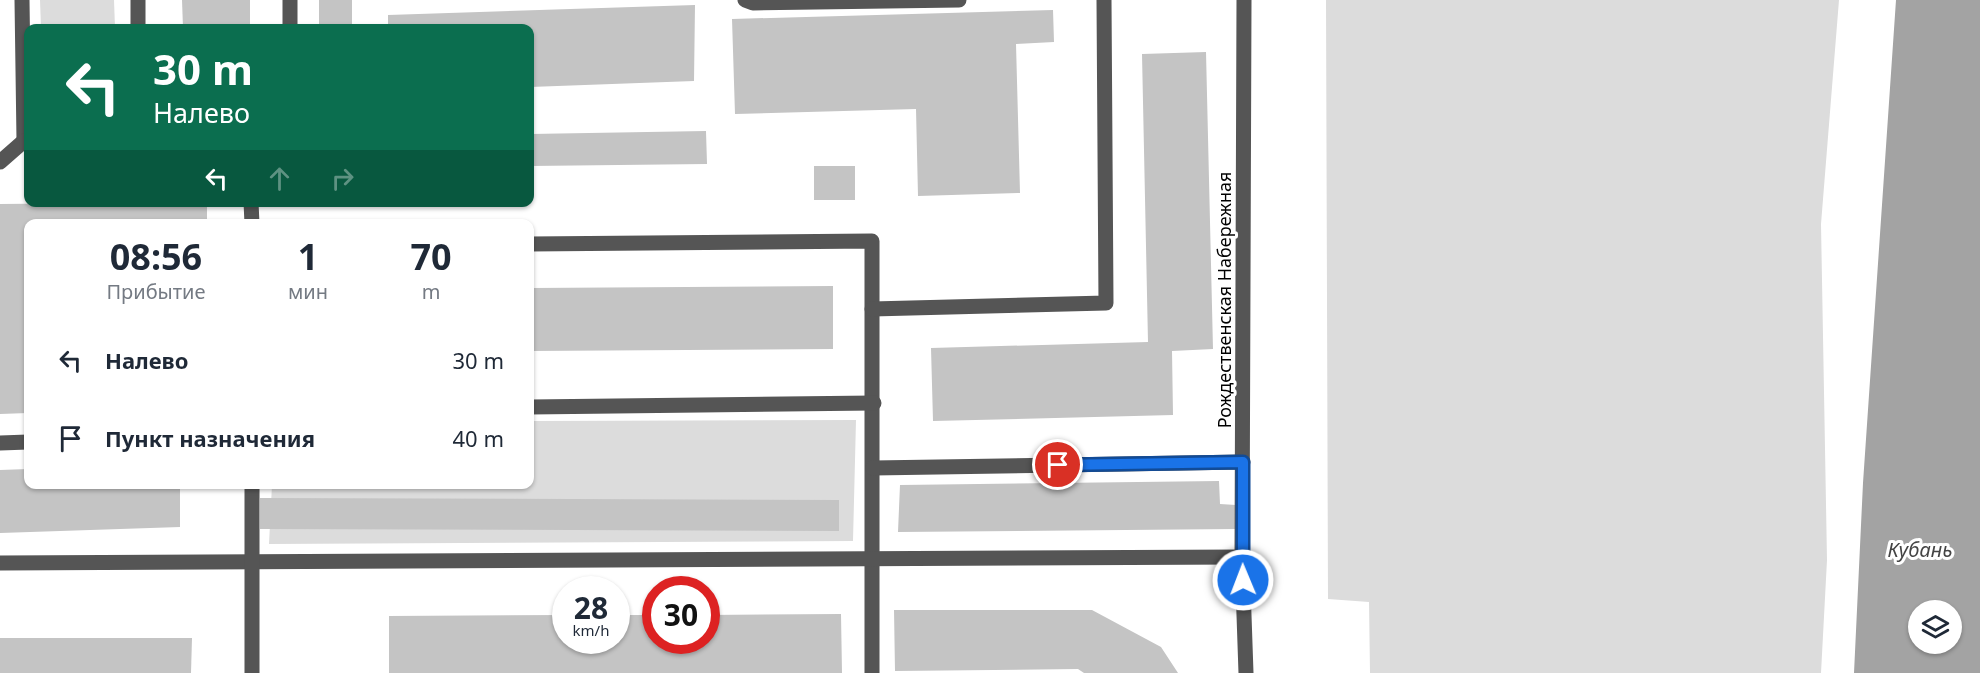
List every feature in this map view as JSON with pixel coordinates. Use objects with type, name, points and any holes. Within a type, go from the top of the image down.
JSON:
[{"type":"street","points":[[22,0],[24,70]]},
{"type":"street","points":[[138,0],[138,24]]},
{"type":"street","points":[[290,0],[291,24]]},
{"type":"street","points":[[745,0],[753,3],[959,0]]},
{"type":"street","points":[[872,309],[1106,303],[1104,0]]},
{"type":"street","name":"Рождественская Набережная","points":[[1244,0],[1242,557],[1246,673]]},
{"type":"street","points":[[0,162],[24,143]]},
{"type":"street","points":[[534,244],[872,241],[874,403],[872,673]]},
{"type":"street","points":[[534,407],[874,403]]},
{"type":"street","points":[[0,443],[24,442]]},
{"type":"street","points":[[873,468],[1243,462]]},
{"type":"street","points":[[252,489],[252,673]]},
{"type":"street","points":[[0,563],[251,564],[872,557],[1242,557]]},
{"type":"shaded area","points":[[40,0],[114,0],[115,24],[41,24]]},
{"type":"shaded area","points":[[1326,0],[1839,0],[1821,224],[1827,560],[1821,673],[1370,673],[1369,602],[1328,599]]},
{"type":"shaded area","points":[[856,420],[853,541],[269,544],[272,489],[534,489],[534,421]]},
{"type":"water","name":"Кубань","points":[[1896,0],[1980,0],[1980,673],[1854,673],[1863,483]]},
{"type":"building","points":[[182,0],[250,0],[250,24],[183,24]]},
{"type":"building","points":[[319,0],[352,0],[352,24],[319,24]]},
{"type":"building","points":[[695,5],[694,81],[534,87],[534,24],[388,24],[388,15]]},
{"type":"building","points":[[1053,10],[1054,42],[1016,44],[1020,193],[918,196],[916,109],[735,114],[732,19]]},
{"type":"building","points":[[1206,52],[1213,349],[1172,351],[1173,415],[933,421],[931,348],[1148,342],[1142,54]]},
{"type":"building","points":[[706,131],[707,164],[534,166],[534,134]]},
{"type":"building","points":[[814,166],[855,166],[855,200],[814,200]]},
{"type":"building","points":[[0,204],[24,204],[24,207],[207,207],[207,219],[24,219],[24,413],[0,414]]},
{"type":"building","points":[[833,286],[833,349],[534,351],[534,288]]},
{"type":"building","points":[[24,469],[24,489],[180,489],[180,527],[0,533],[0,470]]},
{"type":"building","points":[[1219,481],[1220,504],[1236,505],[1235,529],[898,532],[900,485]]},
{"type":"building","points":[[260,498],[839,500],[839,531],[260,529]]},
{"type":"building","points":[[894,610],[1092,610],[1161,647],[1178,673],[1084,673],[1078,669],[895,671]]},
{"type":"building","points":[[841,614],[842,673],[389,673],[389,616],[552,615],[552,654],[630,654],[630,615],[642,615],[642,654],[720,654],[720,615]]},
{"type":"building","points":[[0,638],[192,638],[191,673],[0,673]]},
{"type":"route","points":[[1058,465],[1243,462],[1243,580]]}]
